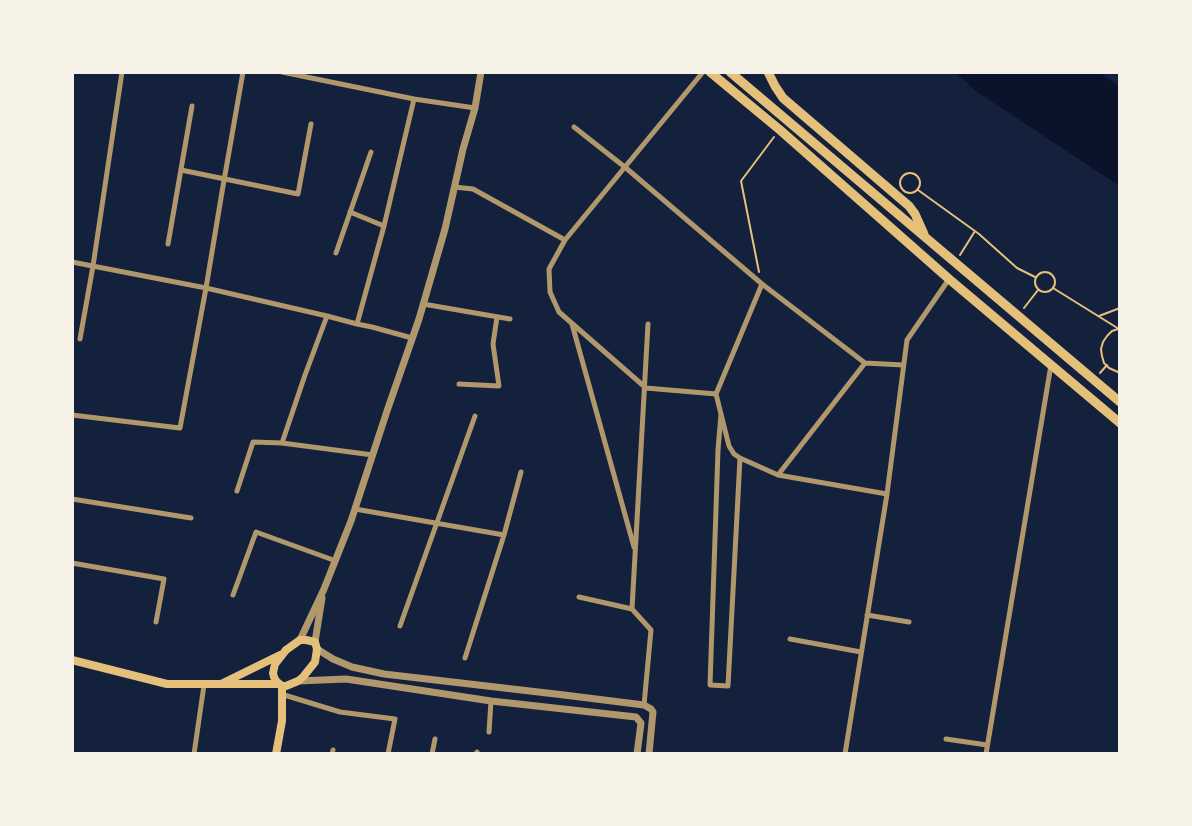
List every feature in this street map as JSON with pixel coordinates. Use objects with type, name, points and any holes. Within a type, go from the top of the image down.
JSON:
[{"type":"main road","points":[[710,72],[780,130],[949,279],[1120,422]]},
{"type":"main road","points":[[730,72],[1120,402]]},
{"type":"main road","points":[[768,72],[774,86],[783,98],[909,206],[915,214],[925,238]]},
{"type":"main road","points":[[72,660],[167,684],[219,684],[281,688],[298,681],[315,662],[316,646],[306,640],[300,640],[286,650],[275,664],[274,677],[281,688],[282,721],[276,754]]},
{"type":"main road","points":[[219,684],[283,654]]},
{"type":"street","points":[[80,339],[122,72]]},
{"type":"street","points":[[72,416],[180,428],[243,72]]},
{"type":"street","points":[[282,72],[414,99],[475,108]]},
{"type":"street","points":[[300,640],[336,561],[424,304],[475,108],[481,72]]},
{"type":"street","points":[[703,72],[565,240],[549,269],[550,292],[559,312],[646,388],[716,394]]},
{"type":"street","points":[[357,324],[384,226],[414,99]]},
{"type":"street","points":[[168,244],[192,106]]},
{"type":"street","points":[[181,170],[298,194],[311,124]]},
{"type":"street","points":[[574,127],[626,168],[762,284],[865,363],[903,365]]},
{"type":"street","points":[[336,253],[371,152]]},
{"type":"street","points":[[454,187],[473,189],[565,240]]},
{"type":"street","points":[[350,212],[384,226]]},
{"type":"street","points":[[72,262],[206,288],[412,338]]},
{"type":"street","points":[[845,754],[887,494],[907,340],[949,279]]},
{"type":"street","points":[[762,284],[716,394],[729,446],[734,454],[740,458],[778,475],[887,494]]},
{"type":"street","points":[[424,304],[510,319]]},
{"type":"street","points":[[282,443],[327,316]]},
{"type":"street","points":[[458,384],[498,386],[493,344],[497,317]]},
{"type":"street","points":[[572,324],[635,550]]},
{"type":"street","points":[[632,609],[646,388],[648,324]]},
{"type":"street","points":[[778,475],[865,363]]},
{"type":"street","points":[[986,754],[1052,365]]},
{"type":"street","points":[[721,414],[718,450],[710,685],[728,686],[740,458]]},
{"type":"street","points":[[400,626],[475,416]]},
{"type":"street","points":[[237,491],[253,442],[282,443],[372,455]]},
{"type":"street","points":[[465,658],[504,535],[521,472]]},
{"type":"street","points":[[72,499],[191,518]]},
{"type":"street","points":[[355,509],[504,535]]},
{"type":"street","points":[[234,594],[256,532],[336,561]]},
{"type":"street","points":[[72,563],[164,579],[156,622]]},
{"type":"street","points":[[324,589],[316,646],[333,659],[352,667],[384,674],[644,706],[653,712],[649,754]]},
{"type":"street","points":[[579,597],[632,609],[651,630],[644,706]]},
{"type":"street","points":[[867,615],[909,622]]},
{"type":"street","points":[[790,639],[861,652]]},
{"type":"street","points":[[298,681],[346,679],[491,701],[636,717],[641,723],[637,754]]},
{"type":"street","points":[[194,754],[204,684]]},
{"type":"street","points":[[281,688],[340,712],[395,719],[388,754]]},
{"type":"street","points":[[526,705],[528,691]]},
{"type":"street","points":[[489,732],[491,701]]},
{"type":"street","points":[[432,754],[435,739]]},
{"type":"street","points":[[946,739],[987,745]]},
{"type":"path","points":[[762,284],[741,181],[780,130]]},
{"type":"path","points":[[907,173],[916,174],[920,182],[918,190],[912,193],[905,192],[899,186],[900,178],[907,173]]},
{"type":"path","points":[[918,190],[975,231],[1017,268],[1035,277]]},
{"type":"path","points":[[955,262],[975,231]]},
{"type":"path","points":[[1042,272],[1051,273],[1055,281],[1053,288],[1047,292],[1040,291],[1034,285],[1035,277],[1042,272]]},
{"type":"path","points":[[1053,288],[1119,329]]},
{"type":"path","points":[[1099,316],[1120,308]]},
{"type":"path","points":[[1119,329],[1107,336],[1101,349],[1104,362],[1109,368],[1120,373]]},
{"type":"water","points":[[956,73],[1100,73],[1119,86],[1119,185],[976,91]]}]
